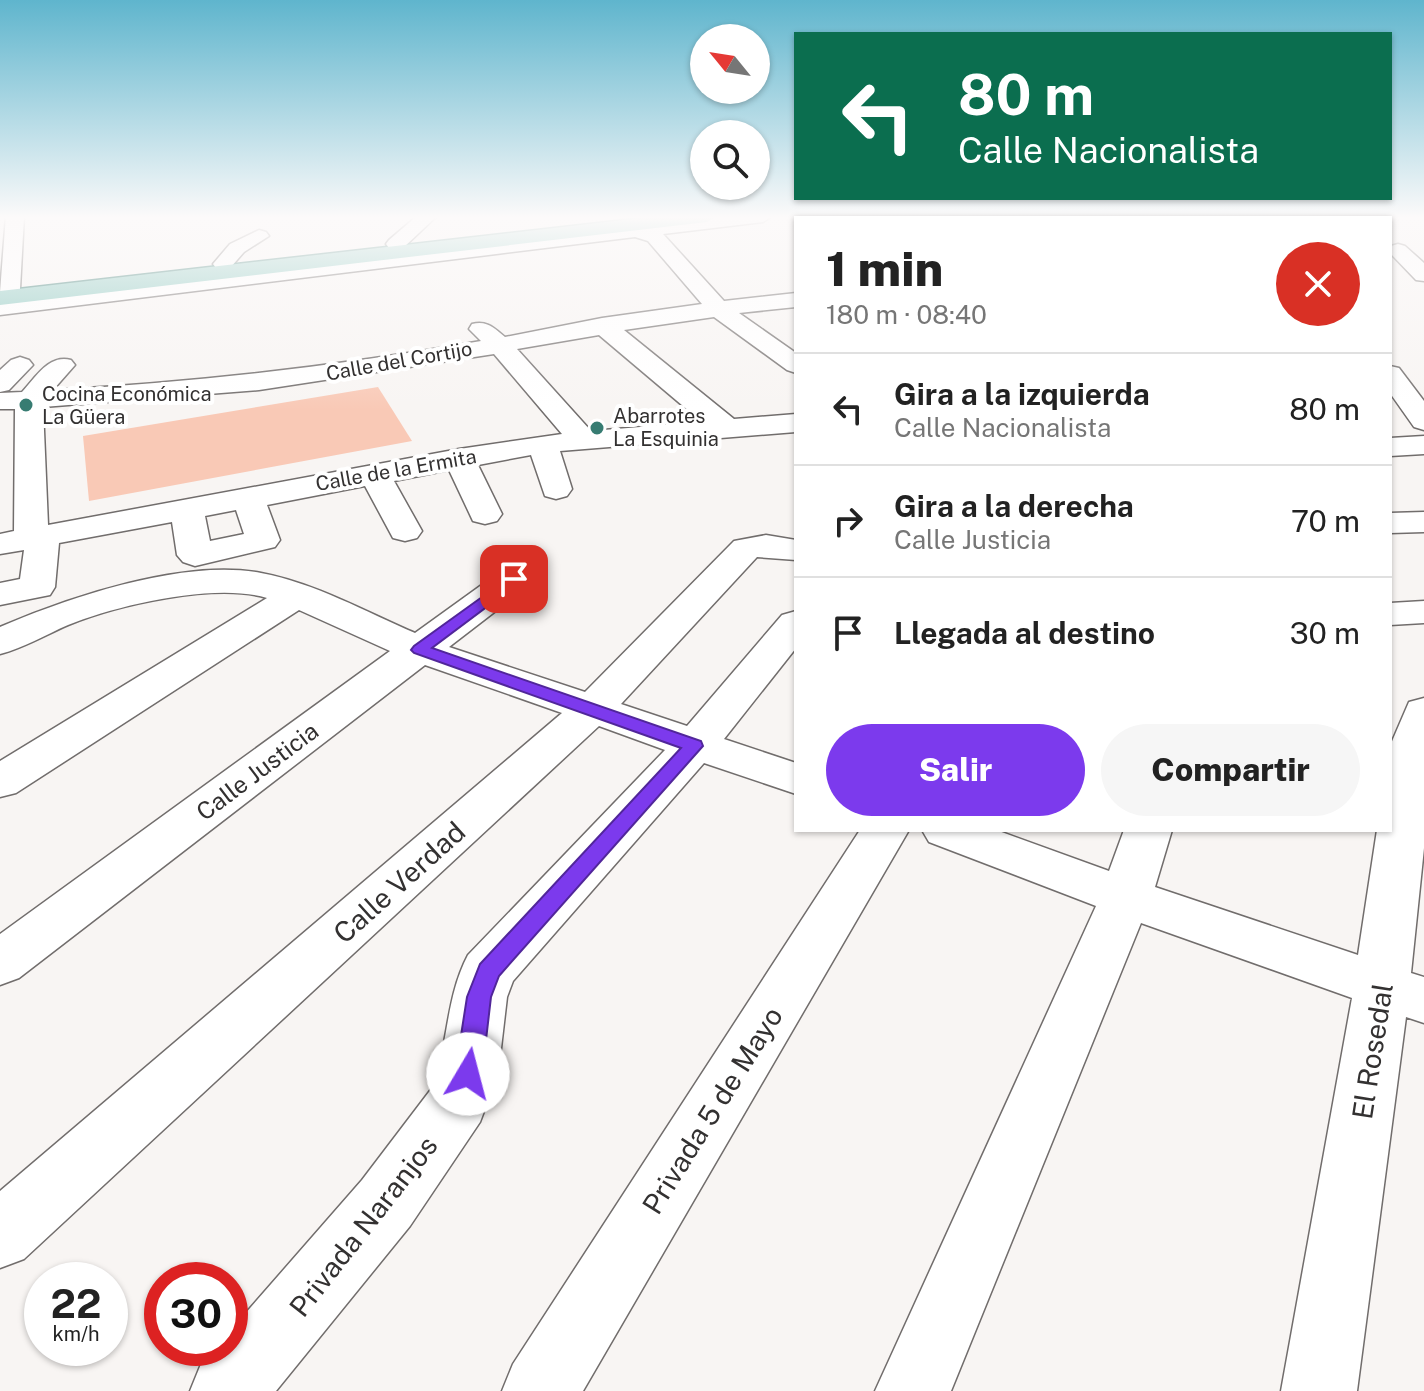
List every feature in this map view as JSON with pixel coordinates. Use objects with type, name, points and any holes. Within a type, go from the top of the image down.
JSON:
[{"type":"main road","points":[[2,296],[106,281]]},
{"type":"main road","points":[[2,296],[153,281]]},
{"type":"street","points":[[694,281],[717,308],[794,364]]},
{"type":"street","name":"Calle del Cortijo","points":[[20,387],[167,393],[179,366],[225,362],[221,387],[490,336],[536,324],[602,325],[794,300]]},
{"type":"street","points":[[602,325],[727,428]]},
{"type":"street","points":[[490,336],[583,440]]},
{"type":"street","points":[[295,358],[343,362]]},
{"type":"street","points":[[1392,377],[1424,421]]},
{"type":"street","points":[[0,594],[37,587],[37,536],[20,387]]},
{"type":"street","name":"Calle de la Ermita","points":[[0,544],[543,444],[794,423]]},
{"type":"street","points":[[543,444],[556,489]]},
{"type":"street","points":[[1392,447],[1424,445]]},
{"type":"street","points":[[459,458],[485,514]]},
{"type":"street","points":[[375,474],[405,531]]},
{"type":"street","points":[[187,510],[195,555],[263,540],[248,498]]},
{"type":"street","points":[[1392,523],[1424,522]]},
{"type":"street","name":"Calle Verdad","points":[[0,1235],[593,709],[746,548],[766,545],[794,550]]},
{"type":"street","name":"Calle Justicia","points":[[0,963],[514,579]]},
{"type":"street","points":[[0,642],[57,616],[121,596],[193,583],[258,583],[297,595],[420,650],[794,778]]},
{"type":"street","points":[[0,782],[297,595]]},
{"type":"street","points":[[1392,614],[1424,612]]},
{"type":"street","name":"Privada Naranjos","points":[[228,1391],[386,1203],[458,1103],[468,1074],[479,997],[488,971],[694,746],[794,625]]},
{"type":"street","name":"El Rosedal","points":[[1319,1391],[1403,992],[1412,747],[1424,711]]},
{"type":"street","name":"Privada 5 de Mayo","points":[[540,1391],[884,832]]},
{"type":"street","points":[[951,832],[1126,897],[1403,992]]},
{"type":"street","points":[[913,1391],[1126,897],[1147,832]]},
{"type":"shaded area","points":[[378,387],[412,441],[89,501],[83,436]]},
{"type":"place","name":"Cocina Económica La Güera","points":[[26,405]]},
{"type":"place","name":"Abarrotes La Esquinia","points":[[597,428]]},
{"type":"route","points":[[468,1074],[479,997],[488,971],[694,746],[420,650],[514,579]]}]
